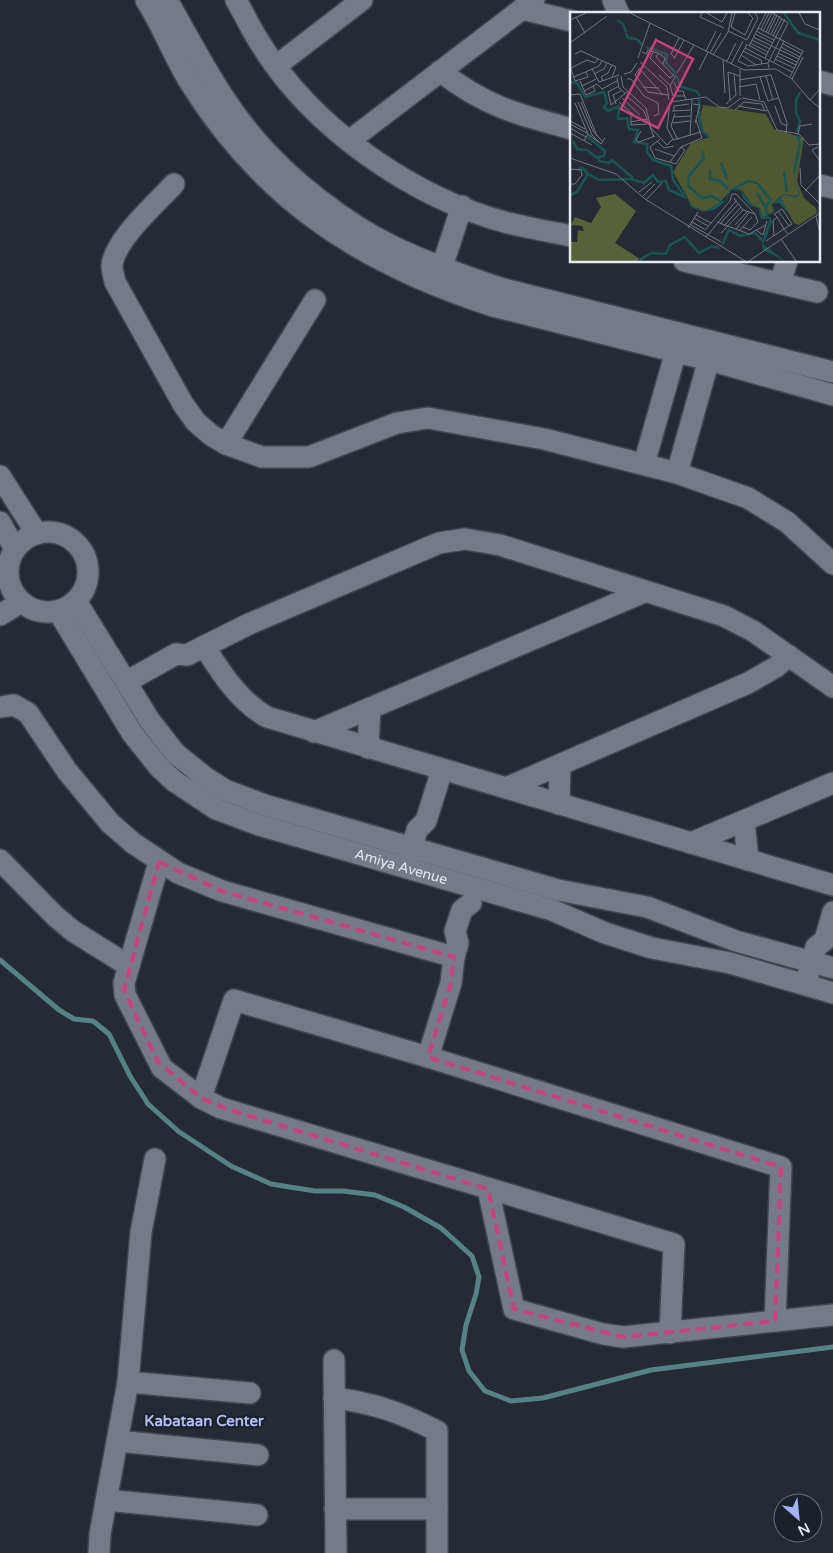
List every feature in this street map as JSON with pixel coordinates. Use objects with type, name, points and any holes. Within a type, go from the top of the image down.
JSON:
[{"type":"street","points":[[146,0],[158,19],[190,83],[238,150],[267,180],[311,217],[351,244],[388,265],[500,288],[679,342],[712,350],[833,372]]},
{"type":"street","points":[[167,0],[209,76],[254,138],[282,166],[324,201],[361,227],[439,276]]},
{"type":"street","points":[[236,0],[260,44],[276,66],[316,112],[349,140],[400,177],[462,206],[508,223],[570,236]]},
{"type":"street","points":[[276,66],[362,0]]},
{"type":"street","points":[[613,0],[618,12]]},
{"type":"street","points":[[349,140],[528,4],[570,20]]},
{"type":"street","points":[[440,72],[479,99],[506,110],[570,128]]},
{"type":"street","points":[[820,81],[833,84]]},
{"type":"street","points":[[174,184],[132,230],[115,256],[112,267],[115,282],[183,404],[196,422],[226,444],[262,458],[309,457],[397,423],[428,418],[544,439],[677,473],[748,498],[787,522],[831,558]]},
{"type":"street","points":[[820,185],[833,188]]},
{"type":"street","points":[[439,276],[462,206]]},
{"type":"street","points":[[688,262],[817,292]]},
{"type":"street","points":[[780,283],[787,262]]},
{"type":"street","points":[[226,444],[315,300]]},
{"type":"street","points":[[644,464],[679,342]]},
{"type":"street","points":[[712,350],[833,395]]},
{"type":"street","points":[[677,473],[712,350]]},
{"type":"street","points":[[0,476],[37,534]]},
{"type":"street","points":[[0,522],[15,549]]},
{"type":"street","points":[[0,615],[10,593],[8,566],[15,549],[21,542],[37,534],[54,533],[63,535],[77,545],[86,560],[88,578],[81,594],[67,606],[38,611],[10,593]]},
{"type":"street","points":[[129,687],[182,665],[196,651],[258,620],[451,540],[464,539],[500,546],[731,620],[754,630],[833,687]]},
{"type":"street","points":[[591,575],[594,614]]},
{"type":"street","points":[[314,732],[644,592]]},
{"type":"street","name":"Amiya Avenue","points":[[67,606],[129,687],[162,738],[175,753],[206,778],[225,790],[265,805],[572,894],[647,907],[718,935],[814,955],[833,968]]},
{"type":"street","name":"Amiya Avenue","points":[[67,606],[132,733],[159,767],[180,786],[216,809],[237,818],[411,848],[473,896],[552,910],[605,934],[652,948],[722,961],[833,993]]},
{"type":"street","points":[[196,651],[251,708],[267,717],[831,884],[813,936],[814,955]]},
{"type":"street","points":[[506,788],[748,683],[776,667],[789,656]]},
{"type":"street","points":[[11,701],[28,713],[93,805],[121,833],[158,862],[178,873],[222,891],[456,950]]},
{"type":"street","points":[[368,748],[370,708]]},
{"type":"street","points":[[559,804],[560,765]]},
{"type":"street","points":[[411,848],[412,816],[435,768]]},
{"type":"street","points":[[691,843],[833,783]]},
{"type":"street","points":[[744,821],[748,860]]},
{"type":"street","points":[[0,860],[67,926],[89,942],[129,966]]},
{"type":"street","points":[[158,862],[124,983],[125,996],[154,1056],[168,1073],[201,1098],[230,1110],[674,1244],[670,1333]]},
{"type":"street","points":[[428,1057],[448,996],[456,950],[467,935],[471,925],[474,914],[473,896],[482,868]]},
{"type":"street","points":[[805,985],[814,955],[825,940],[833,912]]},
{"type":"street","points":[[201,1098],[234,1000],[428,1057],[781,1167],[775,1321]]},
{"type":"street","points":[[99,1553],[106,1500],[128,1382],[141,1232],[155,1159]]},
{"type":"street","points":[[488,1189],[514,1309],[612,1336],[670,1333],[833,1315]]},
{"type":"street","points":[[334,1360],[336,1553]]},
{"type":"street","points":[[128,1382],[250,1393]]},
{"type":"street","points":[[334,1398],[375,1404],[398,1412],[437,1431],[437,1553]]},
{"type":"street","points":[[117,1441],[258,1455]]},
{"type":"street","points":[[106,1500],[257,1515]]},
{"type":"street","points":[[335,1509],[437,1509]]},
{"type":"highlighted area","points":[[159,862],[222,891],[454,957],[451,983],[428,1057],[781,1167],[775,1321],[623,1337],[514,1309],[488,1189],[230,1110],[201,1098],[158,1062],[124,990]]},
{"type":"waterway","points":[[0,960],[59,1010],[74,1019],[93,1021],[109,1034],[130,1076],[148,1104],[178,1131],[231,1166],[271,1184],[315,1191],[343,1191],[375,1195],[404,1207],[441,1228],[472,1256],[479,1277],[476,1294],[466,1325],[462,1350],[469,1371],[485,1391],[511,1401],[543,1398],[651,1370],[833,1347]]},
{"type":"district","name":"Kabataan Center","points":[[204,1421]]}]
